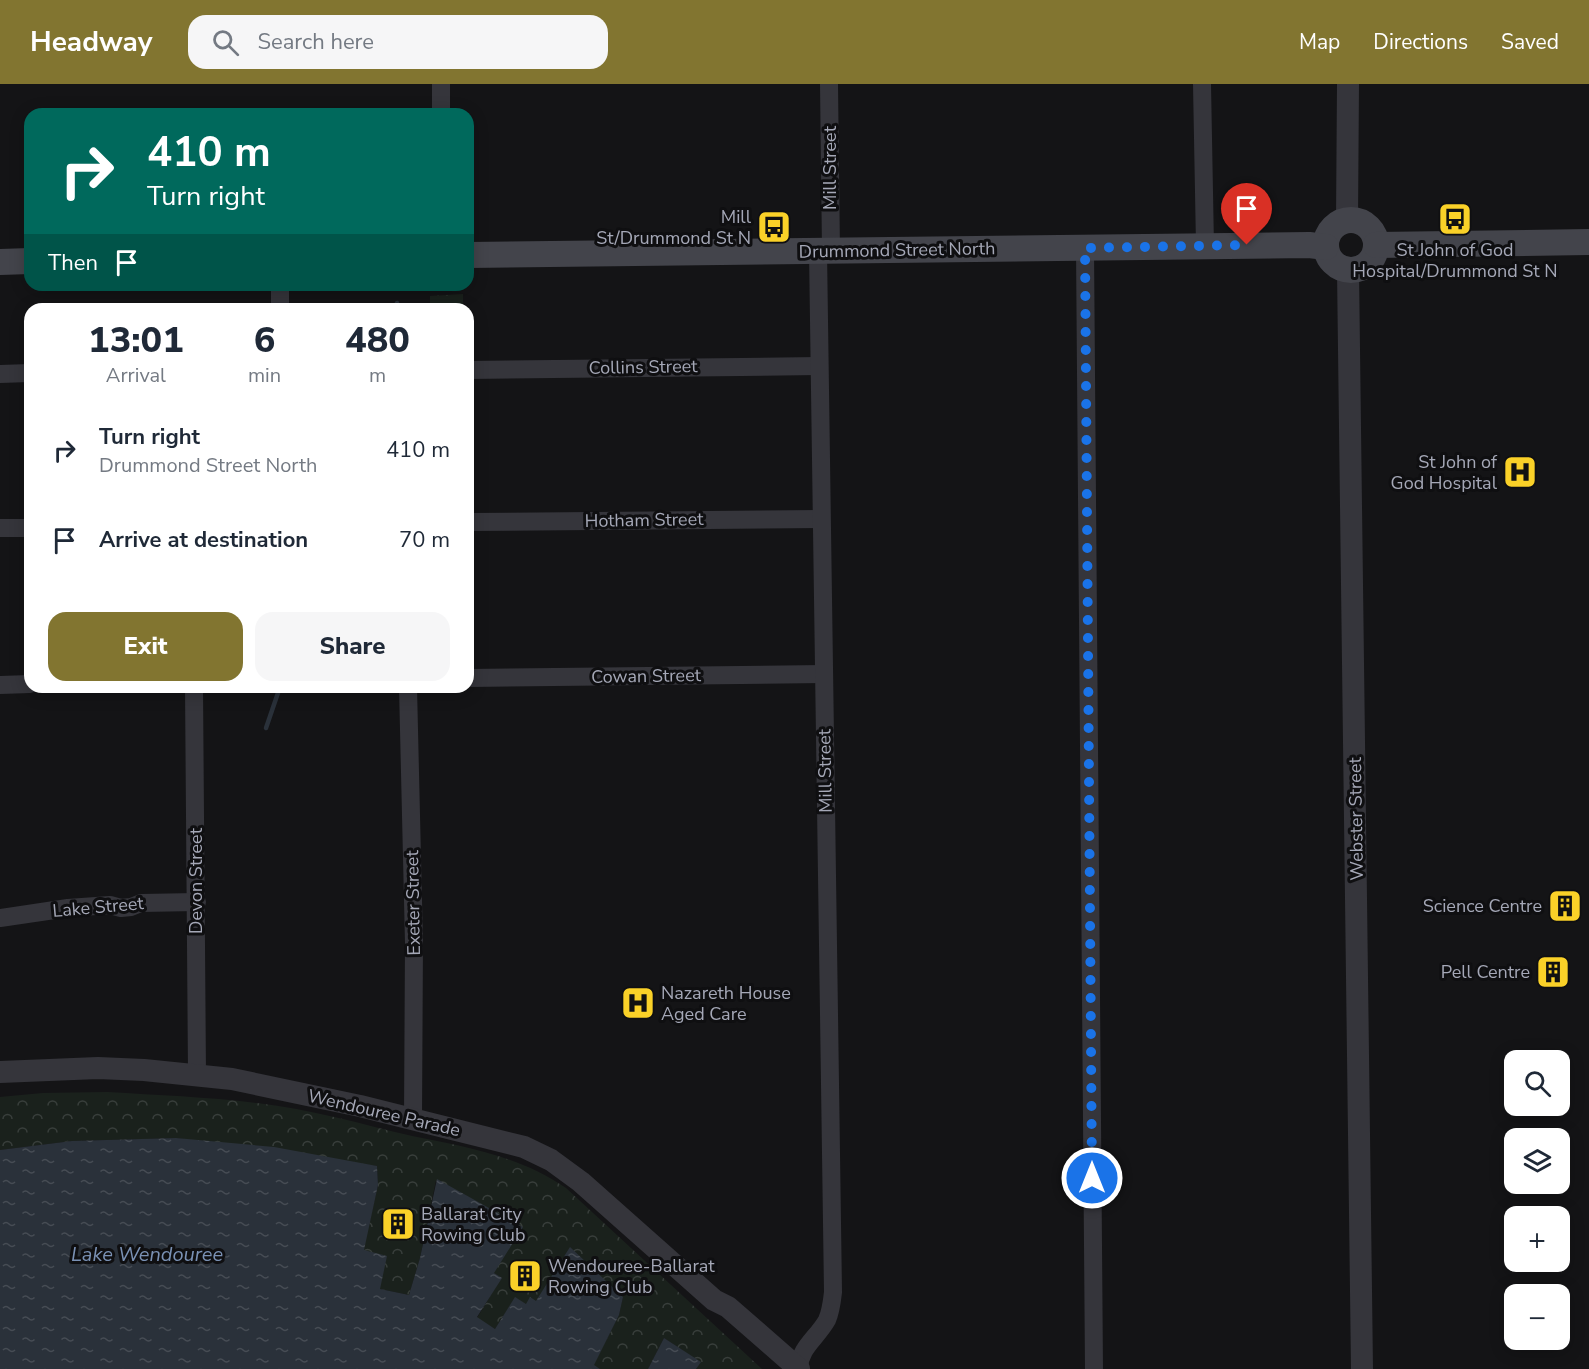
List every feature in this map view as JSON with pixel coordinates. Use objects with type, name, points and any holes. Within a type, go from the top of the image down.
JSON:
[{"type":"main road","points":[[1347,220],[1358,221],[1367,226],[1374,234],[1376,245],[1374,253],[1364,266],[1356,270],[1348,270],[1333,262],[1326,246],[1327,237],[1332,229],[1347,220]]},
{"type":"main road","points":[[1376,245],[1589,242]]},
{"type":"main road","name":"Drummond Street North","points":[[474,255],[1309,244],[1326,246]]},
{"type":"main road","points":[[0,262],[24,261]]},
{"type":"street","points":[[441,84],[441,108]]},
{"type":"street","name":"Mill Street","points":[[789,1366],[833,1292],[819,366],[829,84]]},
{"type":"street","points":[[1202,84],[1205,246]]},
{"type":"street","points":[[1347,220],[1348,84]]},
{"type":"street","points":[[1085,248],[1094,1369]]},
{"type":"street","name":"Webster Street","points":[[1348,270],[1362,1369]]},
{"type":"street","name":"Collins Street","points":[[474,370],[819,366]]},
{"type":"street","points":[[0,374],[24,373]]},
{"type":"street","name":"Hotham Street","points":[[474,522],[821,519]]},
{"type":"street","points":[[0,528],[24,528]]},
{"type":"street","name":"Cowan Street","points":[[474,678],[824,674]]},
{"type":"street","points":[[0,685],[24,684]]},
{"type":"street","name":"Devon Street","points":[[194,693],[197,1074]]},
{"type":"street","name":"Exeter Street","points":[[408,693],[414,943],[413,1119]]},
{"type":"street","name":"Lake Street","points":[[0,918],[68,908],[110,905],[121,908],[141,903],[197,902]]},
{"type":"street","name":"Wendouree Parade","points":[[0,1072],[98,1068],[197,1074],[337,1101],[513,1144],[551,1160],[599,1197],[714,1300],[728,1307],[789,1366]]},
{"type":"green space","points":[[463,294],[463,303],[430,303],[430,296]]},
{"type":"green space","points":[[107,1092],[219,1099],[296,1109],[492,1154],[530,1168],[566,1188],[762,1369],[696,1369],[700,1362],[664,1338],[648,1369],[600,1369],[593,1366],[619,1315],[623,1297],[536,1301],[526,1304],[515,1298],[495,1329],[477,1318],[501,1278],[494,1273],[436,1180],[420,1258],[409,1295],[380,1289],[363,1251],[378,1185],[377,1166],[177,1138],[72,1141],[0,1150],[0,1097],[43,1093]]},
{"type":"water","name":"Lake Wendouree","points":[[176,1138],[274,1147],[377,1166],[378,1185],[364,1250],[387,1256],[380,1289],[409,1295],[420,1258],[437,1179],[523,1227],[494,1273],[502,1278],[477,1317],[495,1329],[515,1297],[526,1304],[530,1297],[536,1301],[570,1247],[623,1297],[619,1315],[594,1365],[600,1369],[0,1369],[0,1150],[72,1141]]},
{"type":"water","points":[[664,1338],[701,1362],[696,1369],[648,1369]]},
{"type":"waterway","points":[[266,728],[278,693]]},
{"type":"place","name":"St John of God Hospital/Drummond St N","points":[[1455,219]]},
{"type":"place","name":"Mill St/Drummond St N","points":[[774,227]]},
{"type":"place","name":"St John of God Hospital","points":[[1520,472]]},
{"type":"place","name":"Science Centre","points":[[1565,906]]},
{"type":"place","name":"Pell Centre","points":[[1553,972]]},
{"type":"place","name":"Nazareth House Aged Care","points":[[638,1003]]},
{"type":"place","name":"Ballarat City Rowing Club","points":[[398,1224]]},
{"type":"place","name":"Wendouree-Ballarat Rowing Club","points":[[525,1276]]},
{"type":"route","points":[[1092,1178],[1085,248],[1247,245]]}]
